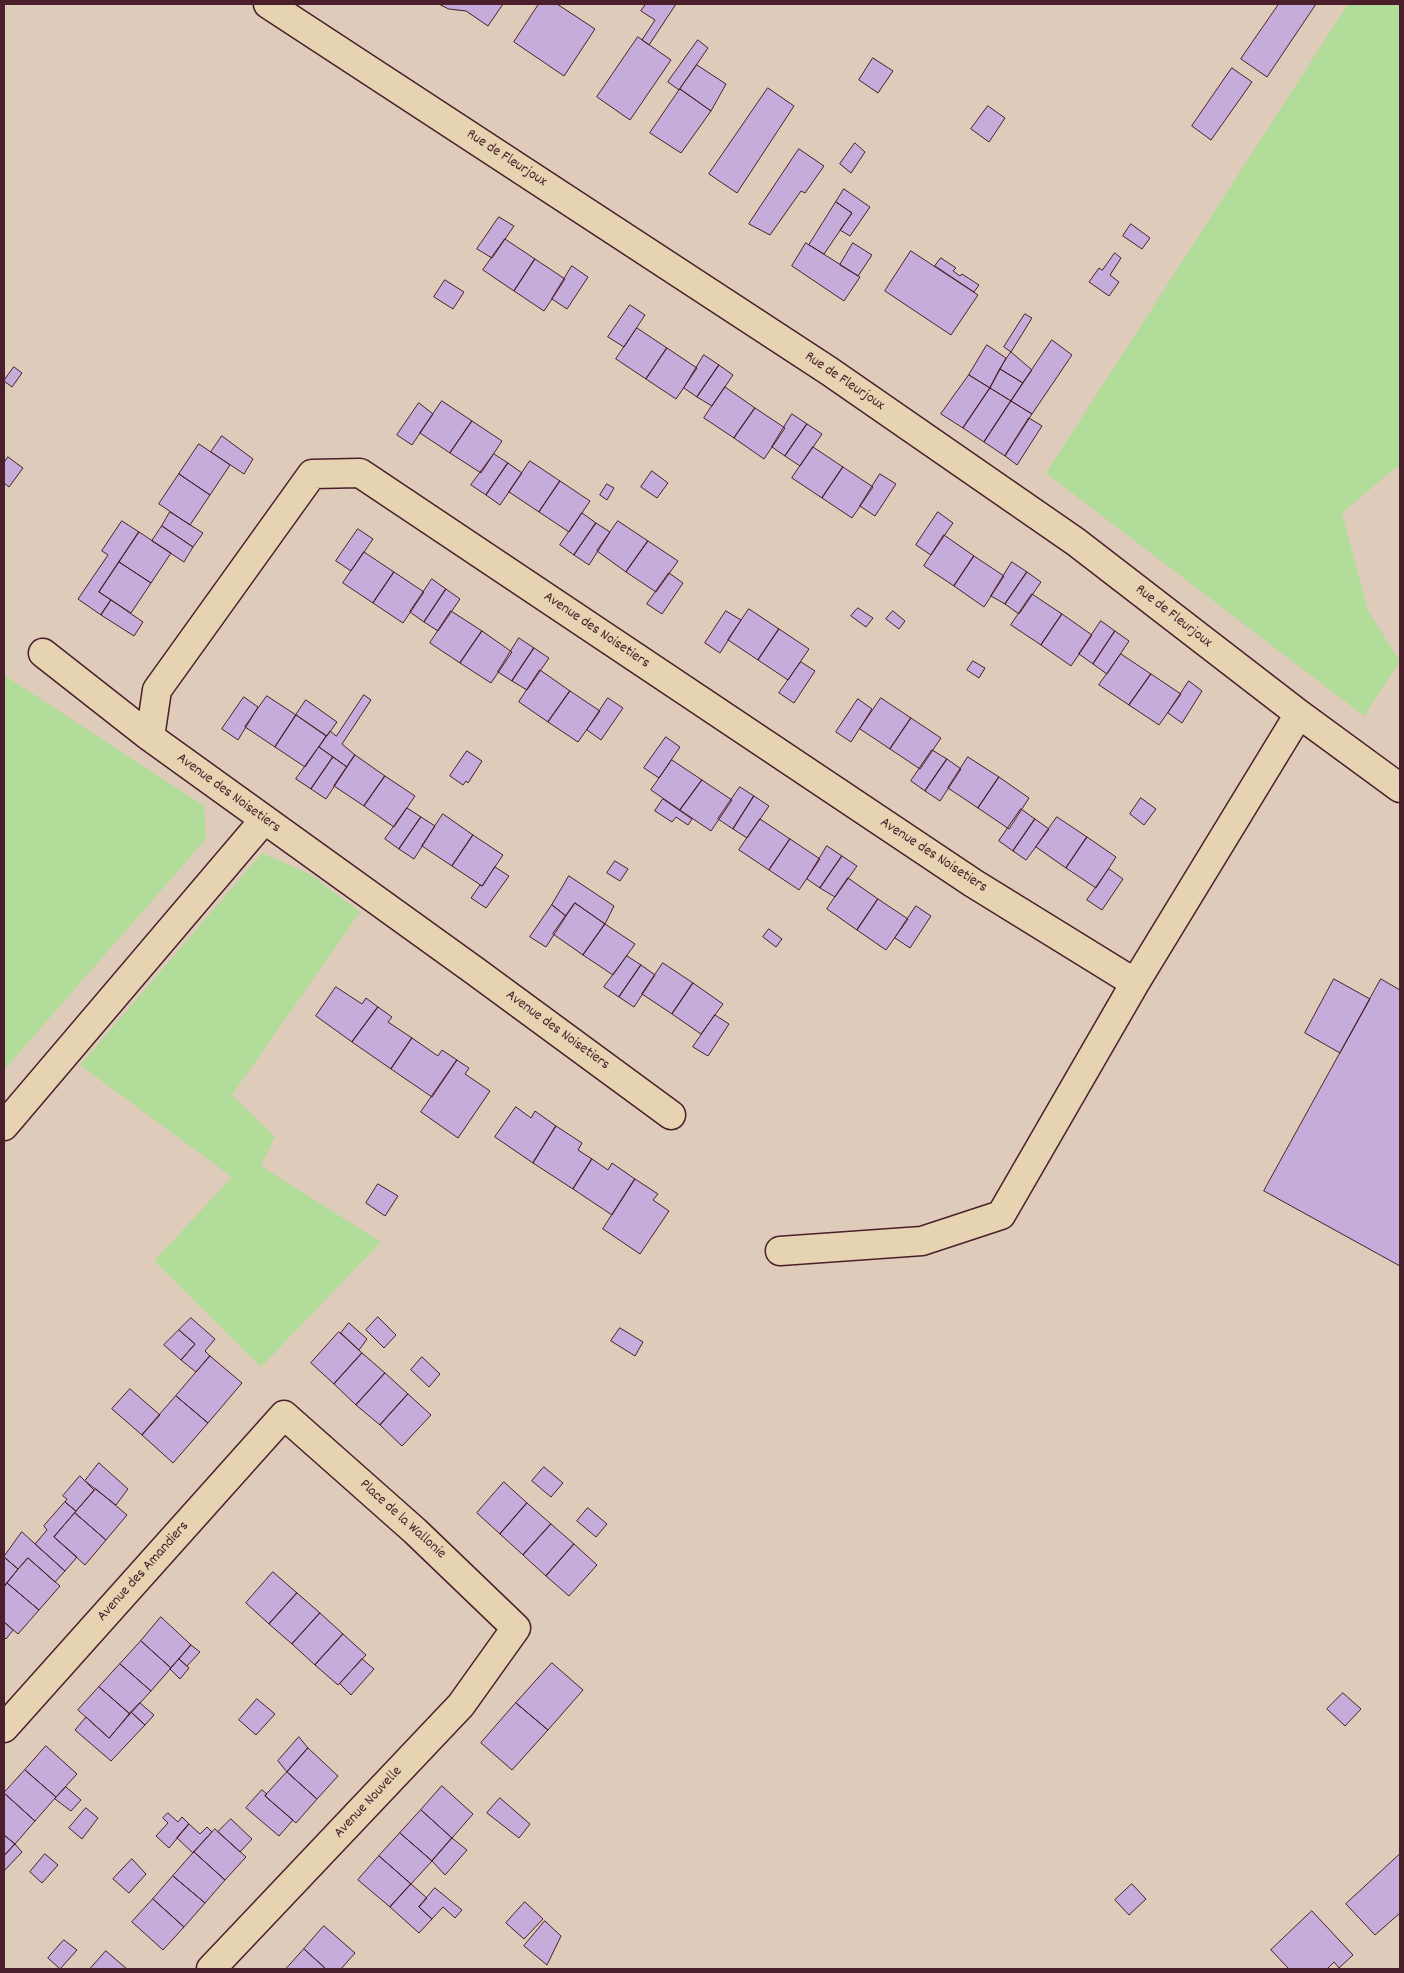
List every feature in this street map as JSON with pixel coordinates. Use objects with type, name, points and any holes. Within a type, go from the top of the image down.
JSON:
[{"type":"street","name":"Rue de Fleurjoux","points":[[268,4],[829,371],[1076,542],[1299,714],[1400,788]]},
{"type":"street","name":"Avenue des Noisetiers","points":[[150,737],[157,690],[312,474],[360,474],[973,883],[1135,983]]},
{"type":"street","name":"Avenue des Noisetiers","points":[[43,653],[150,737],[671,1115]]},
{"type":"street","points":[[780,1251],[922,1241],[1002,1215],[1135,983],[1299,714]]},
{"type":"street","points":[[4,1126],[264,820]]},
{"type":"street","name":"Place de la Wallonie","points":[[284,1415],[415,1531],[516,1628]]},
{"type":"street","name":"Avenue des Amandiers","points":[[4,1728],[284,1415]]},
{"type":"street","name":"Avenue Nouvelle","points":[[211,1969],[461,1705],[516,1628]]},
{"type":"green space","points":[[1348,4],[1400,4],[1400,471],[1396,467],[1342,513],[1368,611],[1400,661],[1364,716],[1046,473]]},
{"type":"green space","points":[[4,675],[204,806],[206,839],[4,1070]]},
{"type":"green space","points":[[262,853],[310,874],[360,912],[232,1095],[275,1137],[261,1166],[381,1242],[261,1367],[154,1261],[232,1177],[80,1065]]},
{"type":"building","points":[[439,4],[503,4],[488,26],[466,11],[449,9]]},
{"type":"building","points":[[539,4],[557,4],[595,29],[564,76],[514,42]]},
{"type":"building","points":[[646,4],[676,4],[649,45],[642,40],[655,20],[641,11]]},
{"type":"building","points":[[1279,4],[1316,4],[1267,77],[1241,59]]},
{"type":"building","points":[[638,37],[671,60],[630,120],[597,97]]},
{"type":"building","points":[[698,40],[708,48],[679,90],[668,82]]},
{"type":"building","points":[[873,58],[893,71],[878,93],[859,80]]},
{"type":"building","points":[[697,65],[726,84],[711,111],[680,89]]},
{"type":"building","points":[[1232,68],[1252,82],[1211,140],[1192,126]]},
{"type":"building","points":[[768,88],[794,106],[737,193],[709,174]]},
{"type":"building","points":[[680,89],[711,111],[681,153],[650,133]]},
{"type":"building","points":[[988,106],[1005,118],[989,142],[971,129]]},
{"type":"building","points":[[855,143],[865,152],[851,173],[840,164]]},
{"type":"building","points":[[799,149],[824,166],[805,193],[801,191],[770,235],[749,224]]},
{"type":"building","points":[[844,189],[870,207],[850,236],[840,230],[852,213],[836,202]]},
{"type":"building","points":[[836,202],[852,213],[824,254],[809,245]]},
{"type":"building","points":[[499,217],[514,226],[492,258],[477,249]]},
{"type":"building","points":[[1131,224],[1150,238],[1142,249],[1123,236]]},
{"type":"building","points":[[505,239],[535,259],[514,291],[483,270]]},
{"type":"building","points":[[806,243],[860,277],[844,301],[792,266]]},
{"type":"building","points":[[853,243],[872,255],[858,276],[840,265]]},
{"type":"building","points":[[911,251],[978,295],[951,335],[885,291]]},
{"type":"building","points":[[1115,253],[1121,258],[1110,275],[1119,282],[1109,296],[1089,282],[1099,268],[1102,270]]},
{"type":"building","points":[[941,258],[956,268],[953,271],[960,276],[962,274],[979,285],[974,292],[935,266]]},
{"type":"building","points":[[535,259],[565,279],[544,311],[514,291]]},
{"type":"building","points":[[572,266],[588,277],[567,309],[552,299]]},
{"type":"building","points":[[445,280],[464,292],[453,309],[434,297]]},
{"type":"building","points":[[630,305],[645,315],[624,347],[608,337]]},
{"type":"building","points":[[1025,314],[1032,318],[1011,352],[1004,347]]},
{"type":"building","points":[[637,328],[667,348],[646,379],[616,359]]},
{"type":"building","points":[[1052,340],[1072,355],[1032,414],[1011,401]]},
{"type":"building","points":[[987,345],[1006,358],[990,388],[969,375]]},
{"type":"building","points":[[667,348],[697,368],[676,399],[646,379]]},
{"type":"building","points":[[1011,352],[1032,370],[1023,383],[1000,369]]},
{"type":"building","points":[[704,355],[719,365],[697,397],[684,388]]},
{"type":"building","points":[[719,365],[733,375],[712,406],[697,397]]},
{"type":"building","points":[[14,367],[22,373],[12,387],[4,381]]},
{"type":"building","points":[[1000,369],[1023,383],[1011,401],[990,388]]},
{"type":"building","points":[[969,375],[990,388],[963,428],[941,414]]},
{"type":"building","points":[[725,387],[755,408],[734,438],[704,418]]},
{"type":"building","points":[[990,388],[1011,401],[984,442],[963,428]]},
{"type":"building","points":[[442,401],[472,421],[450,453],[420,433]]},
{"type":"building","points":[[1011,401],[1032,414],[1005,456],[984,442]]},
{"type":"building","points":[[419,403],[433,414],[412,445],[397,435]]},
{"type":"building","points":[[755,408],[785,428],[764,459],[734,438]]},
{"type":"building","points":[[792,414],[807,424],[785,456],[772,447]]},
{"type":"building","points":[[1029,418],[1042,426],[1017,465],[1005,456]]},
{"type":"building","points":[[472,421],[502,441],[481,473],[450,453]]},
{"type":"building","points":[[807,424],[822,434],[800,466],[785,456]]},
{"type":"building","points":[[222,436],[253,459],[244,474],[211,452]]},
{"type":"building","points":[[199,444],[230,465],[210,495],[179,474]]},
{"type":"building","points":[[813,447],[843,467],[822,498],[792,478]]},
{"type":"building","points":[[494,454],[508,463],[486,495],[471,485]]},
{"type":"building","points":[[8,457],[23,468],[9,487],[4,483],[4,463]]},
{"type":"building","points":[[530,461],[560,481],[539,512],[509,492]]},
{"type":"building","points":[[508,463],[522,473],[500,505],[486,495]]},
{"type":"building","points":[[843,467],[873,487],[852,518],[822,498]]},
{"type":"building","points":[[652,471],[668,483],[657,498],[641,487]]},
{"type":"building","points":[[179,474],[210,495],[190,525],[159,504]]},
{"type":"building","points":[[880,474],[896,484],[875,516],[860,506]]},
{"type":"building","points":[[560,481],[590,501],[569,532],[539,512]]},
{"type":"building","points":[[607,484],[614,488],[607,500],[600,495]]},
{"type":"building","points":[[170,512],[203,533],[193,547],[162,526]]},
{"type":"building","points":[[938,512],[953,523],[931,555],[916,545]]},
{"type":"building","points":[[582,513],[596,523],[574,555],[560,545]]},
{"type":"building","points":[[122,521],[139,532],[99,592],[111,600],[101,615],[78,599],[108,555],[102,551]]},
{"type":"building","points":[[618,521],[648,541],[626,572],[597,551]]},
{"type":"building","points":[[596,523],[610,532],[589,565],[574,555]]},
{"type":"building","points":[[162,526],[193,547],[184,562],[152,541]]},
{"type":"building","points":[[358,529],[373,539],[351,571],[336,561]]},
{"type":"building","points":[[139,532],[171,553],[151,583],[119,562]]},
{"type":"building","points":[[944,535],[974,556],[954,586],[924,566]]},
{"type":"building","points":[[648,541],[678,561],[656,592],[626,572]]},
{"type":"building","points":[[364,552],[394,572],[373,603],[343,583]]},
{"type":"building","points":[[974,556],[1004,576],[984,607],[954,586]]},
{"type":"building","points":[[119,562],[151,583],[131,613],[99,592]]},
{"type":"building","points":[[1012,562],[1027,572],[1005,604],[991,596]]},
{"type":"building","points":[[394,572],[424,592],[403,623],[373,603]]},
{"type":"building","points":[[1027,572],[1041,582],[1019,614],[1005,604]]},
{"type":"building","points":[[669,573],[683,583],[662,614],[647,604]]},
{"type":"building","points":[[432,579],[446,589],[424,622],[410,612]]},
{"type":"building","points":[[446,589],[460,599],[438,631],[424,622]]},
{"type":"building","points":[[1032,594],[1062,614],[1041,645],[1011,625]]},
{"type":"building","points":[[111,600],[143,622],[134,636],[101,615]]},
{"type":"building","points":[[858,608],[873,618],[866,627],[851,616]]},
{"type":"building","points":[[749,609],[779,629],[758,660],[728,640]]},
{"type":"building","points":[[451,611],[482,631],[460,663],[430,643]]},
{"type":"building","points":[[726,611],[741,620],[720,653],[705,643]]},
{"type":"building","points":[[893,611],[905,621],[899,629],[886,619]]},
{"type":"building","points":[[1062,614],[1092,635],[1071,666],[1041,645]]},
{"type":"building","points":[[1101,621],[1115,631],[1093,664],[1079,654]]},
{"type":"building","points":[[779,629],[809,649],[788,680],[758,660]]},
{"type":"building","points":[[482,631],[512,652],[491,683],[460,663]]},
{"type":"building","points":[[1115,631],[1129,641],[1107,674],[1093,664]]},
{"type":"building","points":[[519,638],[534,648],[512,681],[498,672]]},
{"type":"building","points":[[534,648],[549,658],[527,690],[512,681]]},
{"type":"building","points":[[1121,654],[1151,674],[1129,705],[1099,685]]},
{"type":"building","points":[[973,661],[985,668],[979,678],[967,670]]},
{"type":"building","points":[[801,662],[815,671],[794,703],[779,693]]},
{"type":"building","points":[[540,670],[570,691],[548,722],[519,702]]},
{"type":"building","points":[[1151,674],[1181,694],[1159,725],[1129,705]]},
{"type":"building","points":[[1189,681],[1202,691],[1182,723],[1168,713]]},
{"type":"building","points":[[570,691],[600,711],[578,742],[548,722]]},
{"type":"building","points":[[364,695],[371,700],[342,744],[355,755],[347,767],[319,747],[330,731],[336,736]]},
{"type":"building","points":[[267,696],[296,715],[275,747],[245,727]]},
{"type":"building","points":[[244,697],[258,707],[238,740],[222,729]]},
{"type":"building","points":[[608,698],[623,708],[601,740],[587,730]]},
{"type":"building","points":[[881,698],[911,718],[890,749],[860,729]]},
{"type":"building","points":[[858,699],[872,709],[851,742],[836,732]]},
{"type":"building","points":[[306,700],[337,722],[327,736],[296,715]]},
{"type":"building","points":[[296,715],[326,736],[305,767],[275,747]]},
{"type":"building","points":[[911,718],[941,738],[920,769],[890,749]]},
{"type":"building","points":[[666,737],[680,747],[659,778],[644,768]]},
{"type":"building","points":[[319,747],[333,757],[311,789],[296,779]]},
{"type":"building","points":[[932,750],[947,759],[925,791],[911,781]]},
{"type":"building","points":[[467,751],[482,761],[468,783],[466,781],[463,785],[450,776]]},
{"type":"building","points":[[355,755],[385,776],[364,806],[334,786]]},
{"type":"building","points":[[333,757],[347,767],[326,799],[311,789]]},
{"type":"building","points":[[968,757],[999,777],[978,808],[948,788]]},
{"type":"building","points":[[947,759],[961,769],[940,801],[925,791]]},
{"type":"building","points":[[672,760],[702,780],[680,810],[651,790]]},
{"type":"building","points":[[385,776],[415,796],[394,827],[364,806]]},
{"type":"building","points":[[999,777],[1029,798],[1009,829],[978,808]]},
{"type":"building","points":[[702,780],[732,800],[711,831],[680,810]]},
{"type":"building","points":[[740,787],[754,796],[733,829],[718,819]]},
{"type":"building","points":[[754,796],[769,806],[747,838],[733,829]]},
{"type":"building","points":[[1141,798],[1156,809],[1144,825],[1130,814]]},
{"type":"building","points":[[663,799],[692,819],[688,825],[676,817],[672,822],[655,811]]},
{"type":"building","points":[[407,808],[421,817],[399,849],[385,839]]},
{"type":"building","points":[[1021,809],[1035,819],[1013,851],[999,841]]},
{"type":"building","points":[[443,814],[473,835],[452,866],[422,846]]},
{"type":"building","points":[[421,817],[435,826],[414,859],[399,849]]},
{"type":"building","points":[[1057,817],[1087,837],[1066,868],[1036,847]]},
{"type":"building","points":[[760,819],[790,839],[769,870],[739,850]]},
{"type":"building","points":[[1035,819],[1049,829],[1026,860],[1013,851]]},
{"type":"building","points":[[473,835],[503,855],[482,886],[452,866]]},
{"type":"building","points":[[1087,837],[1116,857],[1096,888],[1066,868]]},
{"type":"building","points":[[790,839],[820,859],[799,890],[769,870]]},
{"type":"building","points":[[827,846],[842,856],[820,888],[807,879]]},
{"type":"building","points":[[842,856],[857,866],[835,897],[820,888]]},
{"type":"building","points":[[615,861],[628,869],[620,881],[607,873]]},
{"type":"building","points":[[495,867],[509,876],[486,908],[471,898]]},
{"type":"building","points":[[1109,869],[1123,879],[1102,910],[1087,900]]},
{"type":"building","points":[[569,876],[614,906],[605,924],[575,903],[566,916],[552,905]]},
{"type":"building","points":[[848,878],[878,899],[857,930],[827,909]]},
{"type":"building","points":[[878,899],[908,919],[886,950],[857,930]]},
{"type":"building","points":[[575,903],[605,924],[583,955],[553,934]]},
{"type":"building","points":[[552,905],[566,916],[546,947],[530,937]]},
{"type":"building","points":[[916,906],[931,916],[910,948],[895,938]]},
{"type":"building","points":[[605,924],[635,944],[613,975],[583,955]]},
{"type":"building","points":[[769,929],[782,939],[776,947],[763,937]]},
{"type":"building","points":[[627,956],[641,965],[619,997],[604,987]]},
{"type":"building","points":[[663,963],[693,983],[672,1014],[642,994]]},
{"type":"building","points":[[641,965],[655,975],[634,1007],[619,997]]},
{"type":"building","points":[[1334,979],[1370,999],[1340,1053],[1305,1033]]},
{"type":"building","points":[[1381,979],[1400,990],[1400,1266],[1264,1191]]},
{"type":"building","points":[[693,983],[723,1004],[701,1034],[672,1014]]},
{"type":"building","points":[[336,987],[362,1004],[366,998],[378,1007],[352,1042],[316,1016]]},
{"type":"building","points":[[378,1007],[392,1017],[388,1022],[412,1038],[391,1069],[352,1042]]},
{"type":"building","points":[[715,1015],[729,1024],[708,1056],[693,1047]]},
{"type":"building","points":[[412,1038],[438,1056],[442,1050],[457,1060],[432,1097],[391,1069]]},
{"type":"building","points":[[457,1060],[469,1068],[465,1074],[490,1091],[458,1138],[421,1112]]},
{"type":"building","points":[[516,1107],[531,1118],[535,1111],[556,1126],[533,1163],[495,1137]]},
{"type":"building","points":[[556,1126],[582,1143],[578,1150],[592,1159],[573,1189],[533,1163]]},
{"type":"building","points":[[592,1159],[608,1170],[612,1163],[635,1179],[612,1215],[573,1189]]},
{"type":"building","points":[[635,1179],[658,1194],[653,1200],[669,1211],[640,1254],[603,1229]]},
{"type":"building","points":[[378,1184],[398,1196],[385,1216],[366,1203]]},
{"type":"building","points":[[378,1317],[396,1335],[384,1348],[366,1330]]},
{"type":"building","points":[[191,1318],[215,1339],[205,1351],[210,1356],[196,1372],[181,1360],[195,1344],[179,1330]]},
{"type":"building","points":[[349,1323],[367,1339],[359,1350],[341,1333]]},
{"type":"building","points":[[620,1328],[643,1342],[635,1356],[611,1341]]},
{"type":"building","points":[[179,1330],[195,1344],[181,1360],[164,1345]]},
{"type":"building","points":[[339,1332],[362,1353],[334,1384],[311,1363]]},
{"type":"building","points":[[362,1353],[385,1373],[356,1405],[334,1384]]},
{"type":"building","points":[[210,1356],[242,1383],[208,1423],[176,1396]]},
{"type":"building","points":[[422,1357],[440,1374],[429,1387],[411,1370]]},
{"type":"building","points":[[385,1373],[408,1394],[380,1425],[356,1405]]},
{"type":"building","points":[[130,1389],[160,1415],[142,1435],[112,1409]]},
{"type":"building","points":[[408,1394],[431,1415],[402,1446],[380,1425]]},
{"type":"building","points":[[176,1396],[208,1423],[173,1463],[142,1435]]},
{"type":"building","points":[[99,1463],[128,1489],[116,1505],[85,1481]]},
{"type":"building","points":[[544,1467],[563,1483],[551,1497],[532,1481]]},
{"type":"building","points":[[80,1476],[94,1490],[76,1511],[65,1502],[67,1499],[63,1496]]},
{"type":"building","points":[[504,1482],[527,1503],[500,1534],[477,1513]]},
{"type":"building","points":[[96,1489],[127,1515],[106,1540],[75,1513]]},
{"type":"building","points":[[65,1502],[76,1511],[54,1537],[77,1557],[65,1571],[35,1544],[47,1530],[44,1526]]},
{"type":"building","points":[[527,1503],[551,1524],[523,1555],[500,1534]]},
{"type":"building","points":[[588,1508],[607,1524],[596,1537],[577,1521]]},
{"type":"building","points":[[75,1513],[106,1540],[85,1565],[54,1537]]},
{"type":"building","points":[[551,1524],[574,1544],[546,1576],[523,1555]]},
{"type":"building","points":[[22,1532],[65,1571],[55,1582],[28,1558],[18,1569],[4,1557]]},
{"type":"building","points":[[574,1544],[597,1565],[569,1596],[546,1576]]},
{"type":"building","points":[[4,1557],[18,1569],[4,1587]]},
{"type":"building","points":[[28,1558],[60,1586],[39,1610],[7,1583]]},
{"type":"building","points":[[273,1572],[297,1593],[269,1624],[246,1603]]},
{"type":"building","points":[[7,1583],[39,1610],[18,1634],[4,1622],[4,1587]]},
{"type":"building","points":[[297,1593],[320,1613],[292,1644],[269,1624]]},
{"type":"building","points":[[320,1613],[343,1634],[315,1665],[292,1644]]},
{"type":"building","points":[[161,1617],[191,1645],[171,1668],[141,1641]]},
{"type":"building","points":[[4,1622],[13,1630],[6,1639],[4,1637]]},
{"type":"building","points":[[343,1634],[366,1655],[338,1685],[315,1665]]},
{"type":"building","points":[[141,1641],[171,1668],[151,1691],[120,1664]]},
{"type":"building","points":[[191,1645],[200,1652],[187,1666],[179,1659]]},
{"type":"building","points":[[179,1659],[189,1668],[180,1679],[170,1669]]},
{"type":"building","points":[[362,1659],[374,1669],[351,1695],[340,1684]]},
{"type":"building","points":[[552,1663],[583,1690],[548,1730],[516,1703]]},
{"type":"building","points":[[120,1664],[151,1691],[130,1714],[99,1687]]},
{"type":"building","points":[[99,1687],[130,1714],[109,1738],[78,1710]]},
{"type":"building","points":[[1343,1693],[1361,1709],[1345,1726],[1327,1709]]},
{"type":"building","points":[[257,1699],[275,1714],[256,1735],[239,1720]]},
{"type":"building","points":[[140,1703],[154,1715],[145,1725],[131,1712]]},
{"type":"building","points":[[516,1703],[548,1730],[512,1770],[481,1743]]},
{"type":"building","points":[[131,1712],[145,1725],[111,1761],[75,1730],[86,1717],[109,1738]]},
{"type":"building","points":[[299,1737],[308,1748],[287,1772],[278,1761]]},
{"type":"building","points":[[46,1746],[77,1774],[56,1797],[25,1770]]},
{"type":"building","points":[[308,1748],[338,1776],[317,1799],[287,1772]]},
{"type":"building","points":[[25,1770],[56,1797],[35,1821],[4,1793]]},
{"type":"building","points":[[287,1772],[317,1799],[296,1823],[265,1796]]},
{"type":"building","points":[[442,1786],[473,1814],[452,1838],[421,1810]]},
{"type":"building","points":[[66,1787],[81,1800],[71,1811],[55,1799]]},
{"type":"building","points":[[262,1790],[267,1794],[265,1796],[293,1820],[279,1836],[246,1808]]},
{"type":"building","points":[[4,1793],[35,1821],[15,1844],[4,1835]]},
{"type":"building","points":[[500,1798],[530,1824],[519,1838],[487,1813]]},
{"type":"building","points":[[86,1808],[98,1818],[82,1839],[69,1828]]},
{"type":"building","points":[[421,1810],[452,1838],[432,1861],[400,1833]]},
{"type":"building","points":[[168,1813],[178,1822],[182,1817],[189,1824],[169,1848],[156,1836],[168,1823],[163,1818]]},
{"type":"building","points":[[231,1819],[252,1839],[240,1852],[218,1832]]},
{"type":"building","points":[[189,1824],[200,1834],[207,1827],[212,1832],[193,1853],[177,1838]]},
{"type":"building","points":[[215,1829],[246,1857],[225,1880],[194,1852]]},
{"type":"building","points":[[400,1833],[432,1861],[411,1884],[379,1856]]},
{"type":"building","points":[[4,1835],[15,1844],[4,1856]]},
{"type":"building","points":[[452,1838],[467,1850],[445,1875],[432,1861]]},
{"type":"building","points":[[15,1844],[22,1852],[4,1871],[4,1856]]},
{"type":"building","points":[[194,1852],[225,1880],[205,1903],[173,1876]]},
{"type":"building","points":[[45,1854],[58,1865],[42,1883],[30,1872]]},
{"type":"building","points":[[1400,1854],[1400,1913],[1375,1935],[1346,1904]]},
{"type":"building","points":[[379,1856],[411,1884],[390,1907],[358,1880]]},
{"type":"building","points":[[132,1859],[146,1874],[129,1893],[113,1879]]},
{"type":"building","points":[[173,1876],[205,1903],[184,1927],[153,1899]]},
{"type":"building","points":[[411,1884],[427,1898],[419,1907],[432,1919],[419,1933],[390,1907]]},
{"type":"building","points":[[1132,1884],[1146,1899],[1129,1915],[1115,1900]]},
{"type":"building","points":[[435,1888],[462,1910],[455,1918],[443,1907],[432,1919],[419,1907]]},
{"type":"building","points":[[153,1899],[184,1927],[163,1950],[132,1922]]},
{"type":"building","points":[[525,1902],[543,1919],[524,1939],[506,1923]]},
{"type":"building","points":[[1312,1911],[1353,1955],[1339,1968],[1334,1962],[1327,1969],[1289,1969],[1271,1950]]},
{"type":"building","points":[[545,1921],[561,1936],[547,1965],[524,1946]]},
{"type":"building","points":[[324,1926],[355,1953],[341,1969],[326,1969],[304,1949]]},
{"type":"building","points":[[64,1940],[77,1950],[60,1969],[48,1958]]},
{"type":"building","points":[[304,1949],[326,1969],[286,1969]]},
{"type":"building","points":[[106,1951],[127,1969],[90,1969]]}]
